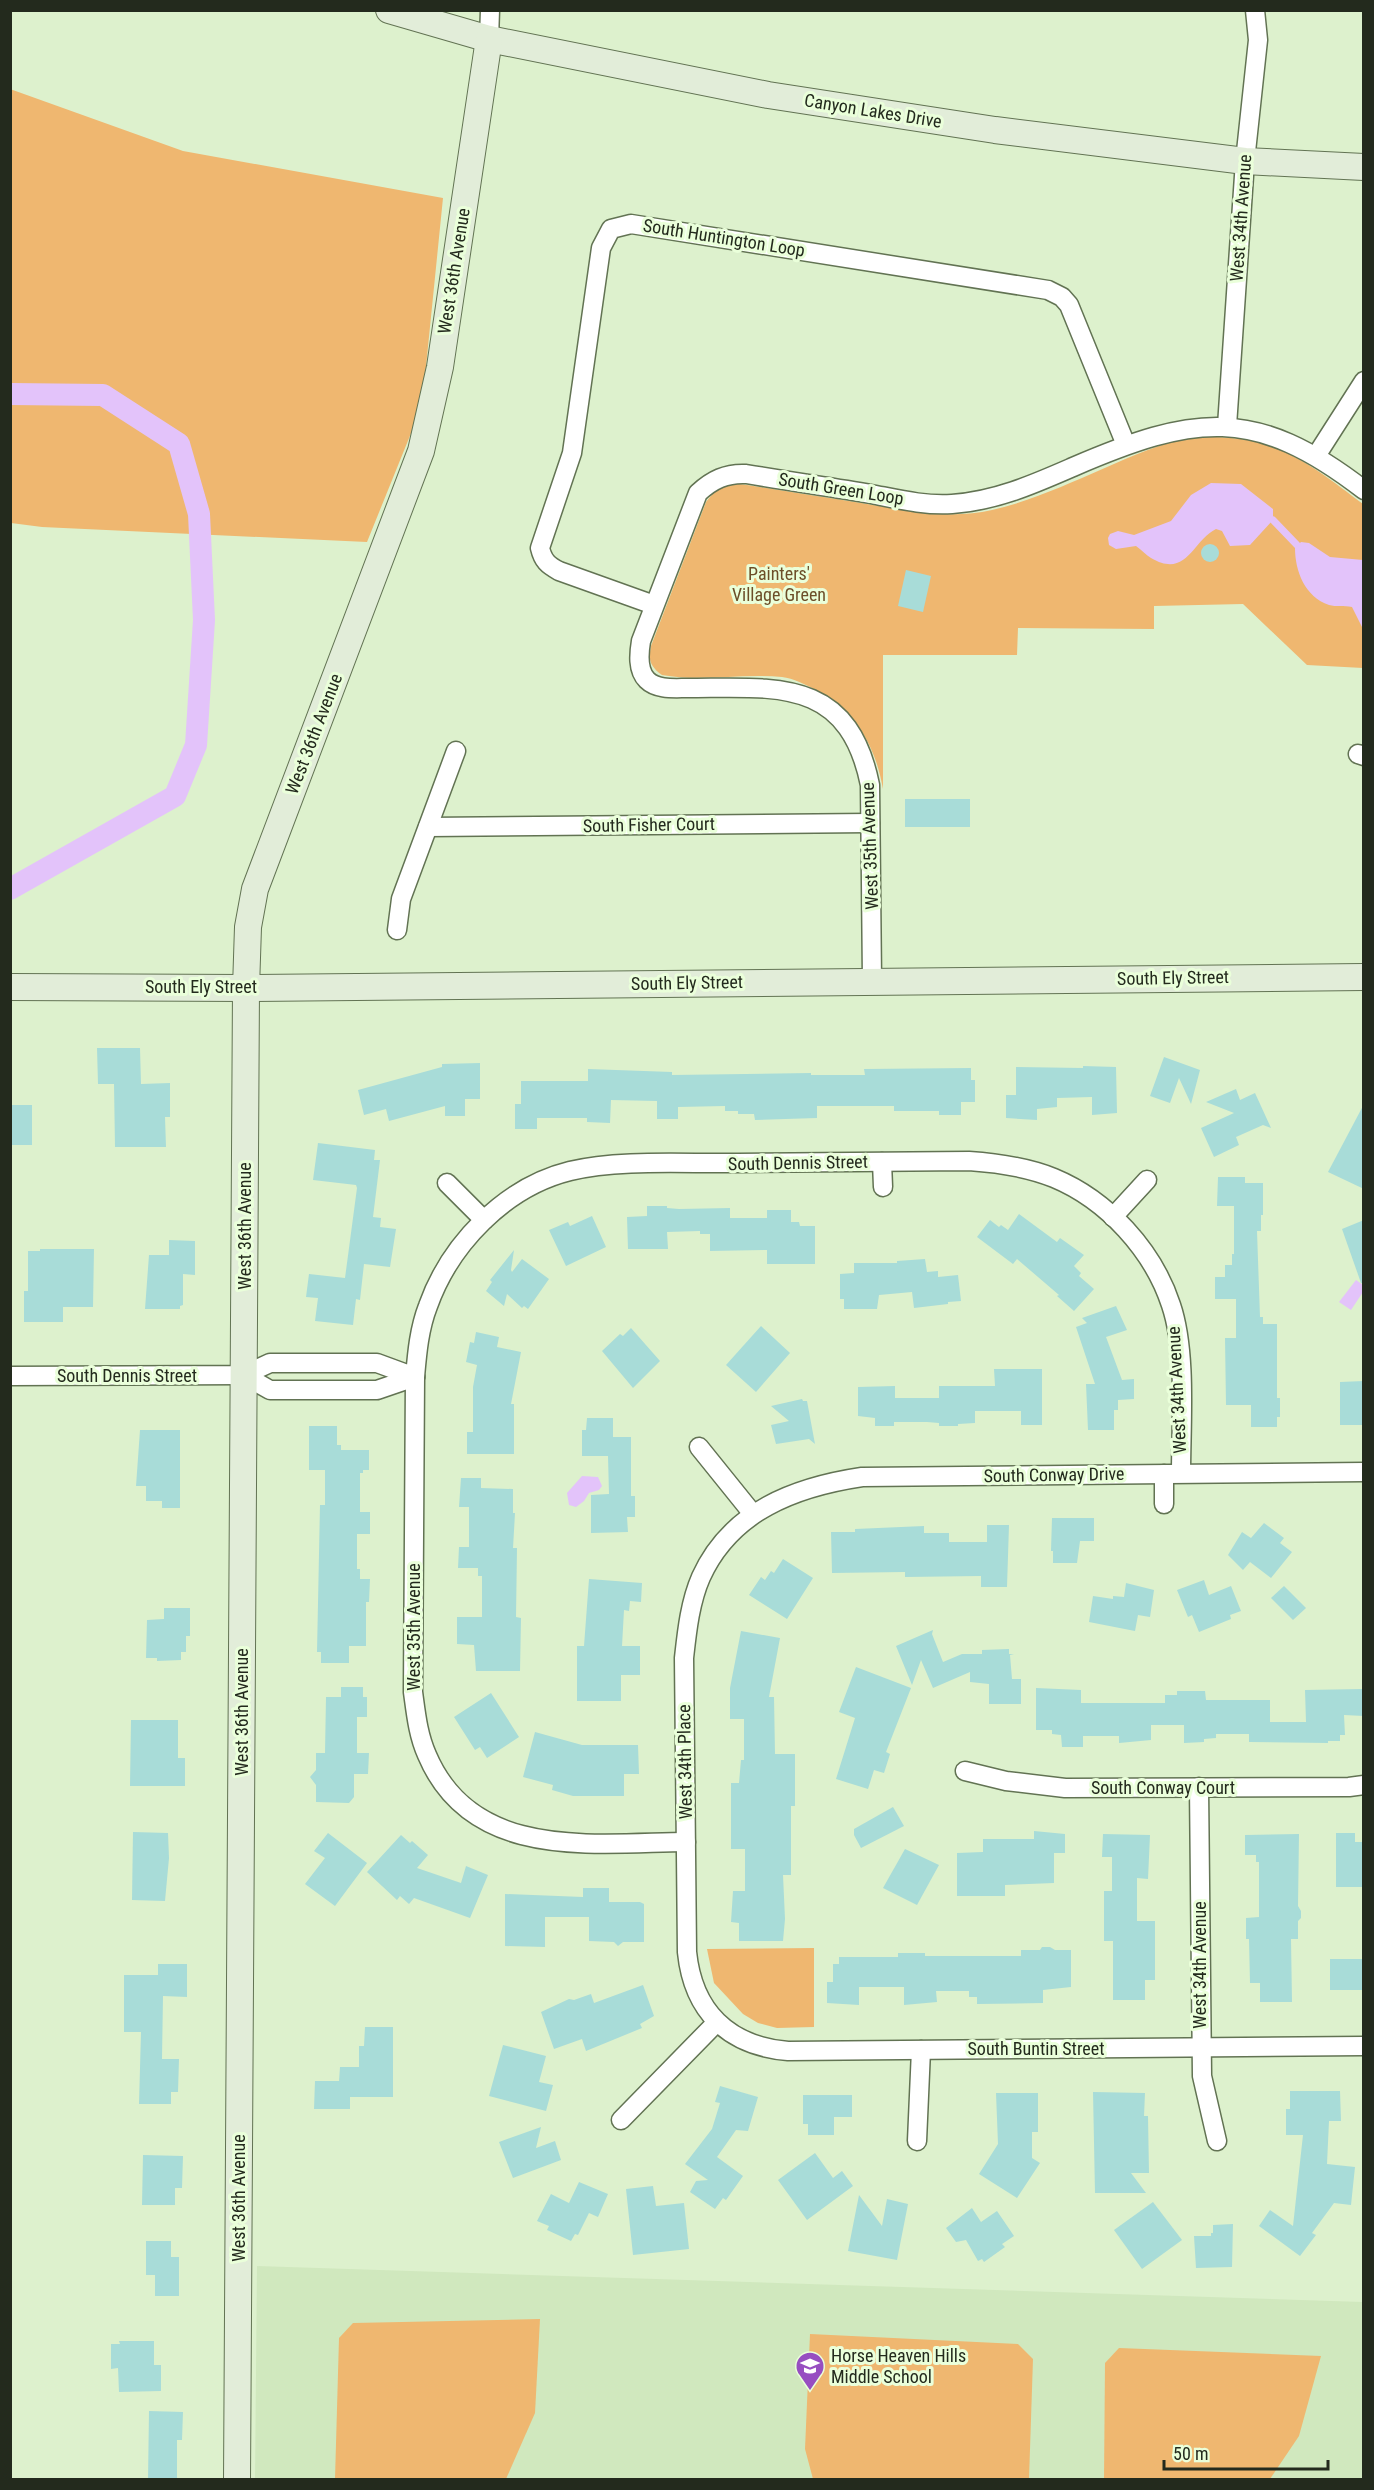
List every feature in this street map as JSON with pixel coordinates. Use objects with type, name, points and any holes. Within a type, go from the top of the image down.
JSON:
[{"type":"street","name":"Canyon Lakes Drive","points":[[389,10],[489,39],[768,94],[995,130],[1245,161],[1364,167]]},
{"type":"street","name":"West 36th Avenue","points":[[237,2480],[248,927],[255,889],[408,491],[431,413],[489,39],[490,10]]},
{"type":"street","name":"West 34th Avenue","points":[[1227,426],[1245,161],[1258,40],[1255,10]]},
{"type":"street","name":"South Huntington Loop","points":[[654,604],[559,571],[549,566],[543,559],[540,548],[572,453],[601,248],[610,229],[620,225],[642,225],[1057,293],[1069,305],[1126,445]]},
{"type":"street","points":[[1316,456],[1364,381]]},
{"type":"street","name":"South Green Loop","points":[[840,719],[811,698],[791,690],[667,688],[657,686],[647,680],[641,669],[639,655],[641,641],[698,493],[707,484],[732,473],[920,502],[951,504],[1005,495],[1126,445],[1191,427],[1227,426],[1265,435],[1316,456],[1364,490]]},
{"type":"street","name":"West 35th Avenue","points":[[840,719],[852,733],[866,763],[870,785],[872,981]]},
{"type":"street","points":[[397,930],[401,899],[456,751]]},
{"type":"street","name":"South Fisher Court","points":[[428,827],[870,823]]},
{"type":"street","name":"South Ely Street","points":[[10,987],[246,988],[1364,977]]},
{"type":"street","name":"South Dennis Street","points":[[484,1221],[530,1186],[570,1171],[597,1166],[969,1161],[1025,1169],[1053,1178],[1072,1187],[1113,1217]]},
{"type":"street","points":[[882,1162],[883,1187]]},
{"type":"street","points":[[1113,1217],[1147,1180]]},
{"type":"street","points":[[447,1183],[484,1221]]},
{"type":"street","name":"West 34th Avenue","points":[[1113,1217],[1149,1261],[1171,1306],[1180,1370],[1173,1474],[1164,1504]]},
{"type":"street","name":"West 35th Avenue","points":[[484,1221],[459,1249],[442,1274],[431,1299],[418,1347],[415,1377],[413,1692],[418,1729],[427,1755],[440,1780],[455,1799],[476,1816],[510,1832],[536,1840],[564,1844],[686,1842]]},
{"type":"street","name":"South Dennis Street","points":[[10,1376],[244,1375],[270,1363],[377,1363],[415,1377]]},
{"type":"street","points":[[244,1375],[270,1390],[377,1390],[415,1377]]},
{"type":"street","points":[[699,1447],[753,1514]]},
{"type":"street","name":"South Conway Drive","points":[[753,1514],[805,1488],[862,1477],[1364,1472]]},
{"type":"street","name":"West 34th Place","points":[[716,2023],[699,1999],[689,1972],[687,1952],[684,1658],[687,1627],[701,1577],[716,1552],[753,1514]]},
{"type":"street","name":"South Conway Court","points":[[964,1771],[1006,1781],[1065,1788],[1349,1787],[1364,1785]]},
{"type":"street","name":"West 34th Avenue","points":[[1199,1787],[1202,2076],[1217,2141]]},
{"type":"street","points":[[621,2120],[716,2023]]},
{"type":"street","name":"South Buntin Street","points":[[716,2023],[748,2043],[766,2049],[1364,2046]]},
{"type":"street","points":[[917,2141],[921,2050]]},
{"type":"shaded area","points":[[1211,483],[1241,484],[1273,509],[1273,520],[1250,545],[1230,546],[1222,531],[1216,529],[1188,556],[1173,564],[1151,558],[1136,546],[1116,549],[1109,545],[1110,534],[1118,531],[1134,535],[1171,521],[1191,495]]},
{"type":"shaded area","points":[[1301,542],[1309,543],[1330,557],[1363,560],[1363,629],[1352,607],[1329,605],[1308,590],[1299,574],[1295,557],[1295,548]]},
{"type":"shaded area","points":[[1356,1280],[1363,1285],[1363,1292],[1351,1310],[1339,1302]]},
{"type":"shaded area","points":[[582,1476],[598,1477],[602,1486],[599,1490],[589,1493],[576,1507],[569,1505],[567,1493]]},
{"type":"shaded area","name":"Horse Heaven Hills Middle School","points":[[257,2266],[1363,2302],[1363,2479],[255,2480]]},
{"type":"green space","points":[[10,89],[183,151],[443,198],[422,406],[367,542],[42,527],[11,523]]},
{"type":"green space","name":"Painters' Village Green","points":[[1192,436],[1241,439],[1272,447],[1313,468],[1363,504],[1363,668],[1307,665],[1243,604],[1154,606],[1154,629],[1018,628],[1017,655],[883,655],[883,789],[875,758],[861,731],[842,709],[816,690],[795,680],[782,677],[692,678],[662,675],[651,662],[651,646],[706,502],[724,486],[740,484],[926,513],[976,513],[1018,503],[1141,452]]},
{"type":"green space","points":[[814,1948],[814,2027],[777,2028],[758,2023],[743,2014],[714,1983],[707,1949]]},
{"type":"green space","points":[[540,2319],[535,2413],[506,2479],[335,2479],[339,2338],[353,2323]]},
{"type":"green space","points":[[810,2334],[1018,2344],[1033,2359],[1029,2479],[813,2479],[805,2449]]},
{"type":"green space","points":[[1119,2348],[1321,2356],[1299,2436],[1270,2479],[1104,2479],[1105,2363]]},
{"type":"building","points":[[1210,544],[1216,547],[1219,553],[1216,559],[1210,562],[1204,559],[1201,553],[1204,547]]},
{"type":"building","points":[[906,570],[931,576],[923,612],[898,606]]},
{"type":"building","points":[[905,799],[970,799],[970,827],[905,827]]},
{"type":"building","points":[[97,1048],[140,1048],[141,1084],[170,1083],[170,1117],[165,1117],[166,1147],[115,1147],[114,1084],[98,1084]]},
{"type":"building","points":[[1164,1057],[1200,1070],[1191,1104],[1179,1078],[1170,1103],[1150,1096]]},
{"type":"building","points":[[480,1063],[480,1099],[465,1099],[465,1116],[445,1116],[445,1106],[389,1121],[386,1109],[364,1115],[358,1090],[442,1067],[442,1064]]},
{"type":"building","points":[[1083,1066],[1116,1067],[1117,1113],[1092,1115],[1092,1097],[1057,1098],[1057,1107],[1037,1109],[1037,1120],[1006,1118],[1006,1095],[1016,1095],[1016,1067],[1083,1068]]},
{"type":"building","points":[[971,1068],[971,1080],[975,1080],[975,1102],[961,1102],[961,1115],[939,1115],[939,1111],[894,1111],[894,1106],[817,1106],[817,1118],[755,1120],[754,1114],[725,1111],[725,1106],[678,1107],[678,1119],[657,1119],[657,1101],[611,1100],[610,1123],[587,1122],[587,1118],[537,1118],[537,1129],[515,1129],[515,1104],[521,1104],[521,1081],[588,1081],[588,1069],[672,1072],[672,1075],[811,1073],[811,1075],[865,1075],[864,1069]]},
{"type":"building","points":[[1236,1089],[1240,1100],[1255,1093],[1271,1128],[1263,1125],[1236,1137],[1239,1145],[1214,1157],[1201,1128],[1234,1113],[1206,1102]]},
{"type":"building","points":[[1364,1104],[1364,1189],[1328,1172]]},
{"type":"building","points":[[10,1105],[32,1105],[32,1145],[10,1145]]},
{"type":"building","points":[[318,1143],[375,1150],[374,1160],[380,1160],[373,1217],[381,1218],[380,1227],[396,1229],[390,1267],[364,1264],[360,1300],[356,1299],[353,1325],[315,1321],[318,1298],[306,1297],[309,1274],[345,1278],[357,1188],[356,1185],[313,1180]]},
{"type":"building","points":[[1218,1177],[1245,1177],[1245,1183],[1263,1183],[1261,1231],[1257,1231],[1260,1317],[1263,1317],[1263,1324],[1277,1324],[1277,1398],[1280,1398],[1280,1417],[1277,1417],[1277,1427],[1251,1427],[1251,1405],[1226,1405],[1225,1338],[1236,1338],[1236,1299],[1215,1299],[1215,1277],[1225,1277],[1225,1265],[1232,1265],[1234,1206],[1217,1206]]},
{"type":"building","points":[[647,1206],[667,1206],[667,1208],[679,1209],[730,1208],[730,1218],[767,1218],[767,1210],[791,1210],[791,1222],[799,1222],[800,1226],[815,1226],[815,1264],[767,1264],[767,1250],[710,1251],[710,1234],[700,1234],[700,1231],[667,1232],[668,1249],[628,1249],[627,1217],[647,1216]]},
{"type":"building","points":[[1019,1214],[1057,1242],[1060,1238],[1084,1255],[1074,1266],[1081,1273],[1079,1276],[1094,1289],[1074,1311],[1017,1259],[1013,1264],[977,1237],[990,1220],[1008,1230]]},
{"type":"building","points":[[592,1216],[606,1247],[566,1266],[549,1230],[568,1222],[570,1226]]},
{"type":"building","points":[[1364,1220],[1364,1283],[1361,1283],[1342,1229]]},
{"type":"building","points":[[169,1240],[195,1241],[195,1275],[183,1274],[183,1305],[180,1309],[145,1309],[149,1255],[169,1255]]},
{"type":"building","points":[[40,1249],[94,1249],[93,1307],[63,1307],[63,1322],[24,1322],[24,1291],[28,1291],[28,1251],[40,1251]]},
{"type":"building","points":[[514,1250],[512,1272],[522,1259],[549,1279],[528,1309],[524,1306],[522,1308],[507,1294],[504,1306],[486,1291],[492,1282],[490,1280]]},
{"type":"building","points":[[925,1259],[927,1272],[938,1271],[938,1277],[958,1275],[961,1301],[914,1308],[912,1292],[879,1295],[877,1309],[844,1309],[844,1299],[840,1299],[840,1274],[854,1273],[854,1263],[897,1263],[897,1261]]},
{"type":"building","points":[[1116,1306],[1127,1330],[1106,1337],[1122,1380],[1134,1379],[1134,1399],[1118,1400],[1118,1410],[1114,1410],[1114,1430],[1088,1430],[1086,1384],[1095,1384],[1076,1327],[1087,1323],[1082,1318]]},
{"type":"building","points":[[761,1326],[790,1353],[756,1392],[726,1365]]},
{"type":"building","points":[[631,1328],[660,1361],[633,1388],[602,1351],[620,1334],[623,1336]]},
{"type":"building","points":[[476,1332],[499,1337],[497,1347],[521,1352],[511,1404],[514,1404],[514,1454],[467,1454],[467,1432],[473,1432],[473,1387],[477,1365],[466,1362],[470,1342],[474,1343]]},
{"type":"building","points":[[994,1369],[1042,1369],[1042,1425],[1021,1425],[1021,1411],[975,1411],[975,1423],[958,1424],[958,1426],[939,1426],[939,1423],[927,1422],[894,1422],[894,1426],[875,1426],[875,1418],[858,1416],[858,1387],[895,1386],[895,1398],[939,1398],[939,1386],[995,1386]]},
{"type":"building","points":[[1364,1381],[1363,1425],[1340,1425],[1340,1382]]},
{"type":"building","points":[[802,1399],[807,1401],[815,1444],[809,1439],[776,1444],[771,1425],[789,1421],[771,1406]]},
{"type":"building","points":[[587,1418],[613,1418],[613,1437],[631,1437],[631,1496],[635,1496],[635,1517],[627,1517],[628,1532],[591,1533],[591,1495],[609,1494],[608,1456],[582,1456],[582,1430],[586,1430]]},
{"type":"building","points":[[309,1426],[337,1426],[337,1445],[341,1445],[341,1450],[369,1450],[369,1470],[363,1470],[363,1473],[360,1473],[360,1512],[370,1512],[370,1534],[357,1534],[357,1569],[360,1569],[360,1579],[370,1579],[369,1602],[366,1602],[366,1646],[349,1646],[349,1663],[321,1663],[321,1652],[317,1652],[320,1505],[325,1505],[325,1470],[309,1470]]},
{"type":"building","points":[[140,1430],[180,1430],[180,1508],[162,1508],[162,1501],[146,1501],[146,1486],[136,1486]]},
{"type":"building","points":[[461,1478],[481,1478],[481,1488],[513,1489],[513,1513],[515,1513],[513,1548],[517,1548],[516,1617],[521,1618],[520,1671],[476,1671],[474,1645],[457,1644],[457,1617],[482,1617],[482,1576],[478,1576],[478,1568],[458,1568],[459,1547],[469,1547],[469,1507],[459,1507]]},
{"type":"building","points":[[1052,1518],[1094,1518],[1094,1541],[1080,1541],[1077,1563],[1053,1563]]},
{"type":"building","points":[[1264,1523],[1284,1538],[1280,1543],[1292,1552],[1271,1578],[1250,1562],[1243,1570],[1228,1555],[1242,1532],[1251,1538]]},
{"type":"building","points":[[987,1525],[1009,1525],[1007,1587],[981,1587],[981,1576],[905,1577],[905,1572],[832,1573],[831,1532],[924,1526],[924,1533],[949,1533],[949,1542],[987,1542]]},
{"type":"building","points":[[783,1559],[813,1578],[787,1619],[749,1595],[761,1577],[765,1580],[771,1571],[774,1573]]},
{"type":"building","points":[[589,1579],[642,1583],[641,1602],[630,1601],[629,1611],[624,1610],[622,1646],[640,1646],[640,1675],[621,1675],[621,1701],[577,1701],[577,1646],[584,1646]]},
{"type":"building","points":[[1204,1580],[1209,1595],[1231,1586],[1241,1611],[1230,1615],[1231,1619],[1199,1632],[1192,1615],[1188,1617],[1177,1590]]},
{"type":"building","points":[[1126,1583],[1154,1590],[1150,1617],[1138,1615],[1135,1631],[1089,1622],[1093,1596],[1113,1599],[1113,1596],[1124,1597]]},
{"type":"building","points":[[1284,1586],[1306,1608],[1293,1620],[1271,1598]]},
{"type":"building","points":[[164,1608],[190,1608],[190,1636],[186,1636],[186,1652],[181,1652],[181,1660],[157,1661],[157,1658],[146,1658],[147,1620],[164,1619]]},
{"type":"building","points":[[933,1630],[932,1634],[943,1662],[962,1654],[982,1654],[982,1650],[1009,1649],[1009,1654],[1014,1654],[1010,1655],[1012,1679],[1021,1679],[1021,1704],[989,1704],[989,1684],[970,1682],[970,1672],[933,1688],[921,1660],[912,1685],[896,1646]]},
{"type":"building","points":[[741,1631],[780,1638],[769,1697],[774,1697],[775,1754],[795,1754],[795,1806],[791,1806],[791,1875],[783,1875],[785,1919],[783,1941],[739,1941],[739,1923],[731,1922],[733,1891],[745,1891],[745,1849],[731,1849],[731,1783],[739,1783],[741,1760],[744,1760],[744,1719],[730,1719],[730,1688]]},
{"type":"building","points":[[856,1667],[911,1688],[886,1752],[890,1754],[884,1773],[874,1770],[868,1789],[836,1779],[855,1718],[839,1712]]},
{"type":"building","points":[[341,1687],[363,1687],[363,1697],[367,1697],[367,1717],[357,1717],[357,1753],[369,1753],[368,1774],[354,1774],[354,1797],[349,1803],[316,1802],[316,1785],[310,1777],[316,1770],[316,1753],[325,1753],[326,1697],[341,1697]]},
{"type":"building","points":[[1036,1688],[1081,1690],[1081,1703],[1165,1703],[1165,1695],[1177,1695],[1177,1691],[1205,1691],[1206,1700],[1270,1700],[1270,1722],[1306,1722],[1305,1690],[1364,1689],[1364,1716],[1344,1715],[1345,1735],[1340,1735],[1340,1741],[1328,1741],[1328,1743],[1249,1742],[1249,1734],[1216,1734],[1216,1738],[1204,1739],[1204,1742],[1184,1743],[1184,1725],[1151,1725],[1151,1740],[1119,1743],[1119,1736],[1083,1736],[1083,1747],[1062,1747],[1061,1735],[1052,1734],[1052,1730],[1036,1730]]},
{"type":"building","points":[[491,1693],[519,1737],[487,1758],[480,1747],[475,1750],[454,1717]]},
{"type":"building","points":[[131,1720],[178,1720],[178,1758],[185,1758],[185,1786],[130,1786]]},
{"type":"building","points":[[535,1732],[582,1745],[638,1745],[639,1774],[624,1774],[624,1796],[573,1796],[552,1790],[553,1785],[523,1777]]},
{"type":"building","points":[[893,1807],[904,1826],[861,1848],[854,1835],[854,1829]]},
{"type":"building","points":[[1034,1831],[1065,1834],[1065,1853],[1054,1853],[1054,1883],[1005,1885],[1005,1896],[957,1896],[957,1853],[983,1852],[983,1839],[1034,1839]]},
{"type":"building","points":[[133,1832],[168,1833],[169,1858],[165,1901],[132,1900]]},
{"type":"building","points":[[328,1833],[367,1863],[335,1906],[305,1884],[325,1858],[314,1851]]},
{"type":"building","points":[[1336,1833],[1355,1833],[1355,1842],[1364,1842],[1364,1887],[1336,1887]]},
{"type":"building","points":[[1103,1834],[1150,1835],[1148,1879],[1137,1878],[1137,1921],[1155,1921],[1155,1980],[1145,1980],[1145,2000],[1113,2000],[1113,1941],[1104,1941],[1104,1891],[1112,1891],[1112,1857],[1102,1857]]},
{"type":"building","points":[[1299,1834],[1298,1906],[1301,1918],[1298,1921],[1298,1939],[1291,1939],[1292,2002],[1260,2002],[1260,1983],[1250,1983],[1249,1939],[1246,1939],[1246,1918],[1259,1917],[1259,1862],[1256,1862],[1256,1855],[1245,1855],[1245,1835]]},
{"type":"building","points":[[401,1835],[428,1855],[417,1868],[461,1883],[466,1866],[488,1875],[470,1918],[414,1898],[409,1904],[400,1896],[397,1900],[367,1872]]},
{"type":"building","points":[[905,1849],[939,1865],[917,1905],[883,1888]]},
{"type":"building","points":[[583,1888],[609,1888],[609,1902],[644,1904],[644,1942],[623,1942],[618,1946],[614,1942],[589,1941],[589,1917],[545,1917],[545,1947],[505,1946],[505,1894],[583,1897]]},
{"type":"building","points":[[1042,1947],[1071,1950],[1071,1987],[1043,1990],[1043,2003],[977,2004],[977,1997],[969,1997],[969,1991],[936,1991],[937,2002],[904,2005],[904,1987],[859,1987],[859,2005],[827,2003],[827,1982],[833,1982],[833,1964],[839,1964],[839,1957],[898,1957],[898,1953],[925,1953],[925,1956],[1021,1956],[1021,1950],[1040,1950]]},
{"type":"building","points":[[1330,1959],[1364,1959],[1364,1990],[1330,1990]]},
{"type":"building","points":[[158,1964],[187,1964],[187,1997],[163,1996],[162,2059],[179,2059],[178,2092],[171,2092],[171,2104],[139,2104],[141,2032],[124,2032],[124,1975],[158,1975]]},
{"type":"building","points":[[643,1985],[654,2016],[640,2024],[642,2028],[586,2051],[582,2039],[554,2049],[541,2012],[569,1999],[574,2000],[591,1994],[594,2003]]},
{"type":"building","points":[[365,2027],[393,2027],[393,2097],[350,2097],[350,2109],[314,2109],[315,2081],[339,2081],[340,2067],[359,2067],[359,2046],[364,2046]]},
{"type":"building","points":[[503,2045],[546,2056],[539,2082],[553,2085],[546,2111],[489,2096]]},
{"type":"building","points":[[720,2086],[758,2097],[748,2131],[736,2130],[717,2157],[743,2176],[726,2200],[723,2198],[715,2209],[690,2192],[696,2181],[708,2180],[685,2164],[712,2129],[720,2103],[715,2102]]},
{"type":"building","points":[[1290,2091],[1340,2091],[1341,2121],[1329,2121],[1327,2164],[1355,2167],[1351,2205],[1334,2203],[1312,2233],[1316,2235],[1300,2256],[1259,2226],[1270,2210],[1293,2226],[1303,2135],[1286,2135],[1286,2109],[1290,2109]]},
{"type":"building","points":[[1093,2092],[1145,2093],[1144,2116],[1148,2116],[1149,2173],[1131,2173],[1146,2193],[1095,2193]]},
{"type":"building","points":[[996,2093],[1038,2093],[1038,2132],[1032,2132],[1032,2158],[1040,2163],[1017,2198],[979,2174],[998,2144]]},
{"type":"building","points":[[803,2095],[852,2095],[852,2117],[834,2117],[834,2135],[808,2135],[808,2124],[803,2124]]},
{"type":"building","points":[[541,2127],[536,2148],[555,2141],[561,2160],[513,2178],[499,2142]]},
{"type":"building","points":[[815,2153],[833,2178],[842,2171],[853,2186],[807,2220],[778,2180]]},
{"type":"building","points":[[143,2155],[183,2156],[182,2188],[175,2188],[175,2205],[142,2205]]},
{"type":"building","points":[[579,2182],[608,2194],[598,2217],[589,2213],[578,2235],[575,2234],[571,2241],[547,2230],[549,2226],[537,2221],[551,2194],[569,2203]]},
{"type":"building","points":[[653,2186],[656,2206],[684,2203],[689,2249],[633,2255],[626,2189]]},
{"type":"building","points":[[859,2195],[882,2226],[887,2199],[908,2204],[897,2260],[848,2251]]},
{"type":"building","points":[[1153,2202],[1182,2240],[1142,2269],[1114,2230]]},
{"type":"building","points":[[972,2208],[981,2222],[997,2211],[1014,2236],[1002,2244],[1005,2247],[984,2262],[982,2259],[978,2261],[966,2240],[956,2242],[946,2228]]},
{"type":"building","points":[[1233,2224],[1232,2267],[1196,2268],[1194,2236],[1211,2236],[1213,2225]]},
{"type":"building","points":[[146,2241],[171,2241],[171,2257],[179,2257],[179,2296],[155,2296],[155,2275],[146,2275]]},
{"type":"building","points":[[119,2341],[154,2341],[154,2365],[161,2365],[161,2391],[119,2392],[118,2368],[111,2369],[111,2344],[120,2344]]},
{"type":"building","points":[[149,2411],[183,2412],[182,2440],[177,2440],[177,2480],[148,2480]]},
{"type":"waterway","points":[[10,394],[103,395],[179,444],[199,514],[204,620],[196,745],[175,796],[10,889]]},
{"type":"waterway","points":[[1273,520],[1297,545]]},
{"type":"place","name":"Horse Heaven Hills Middle School","points":[[810,2392]]}]
